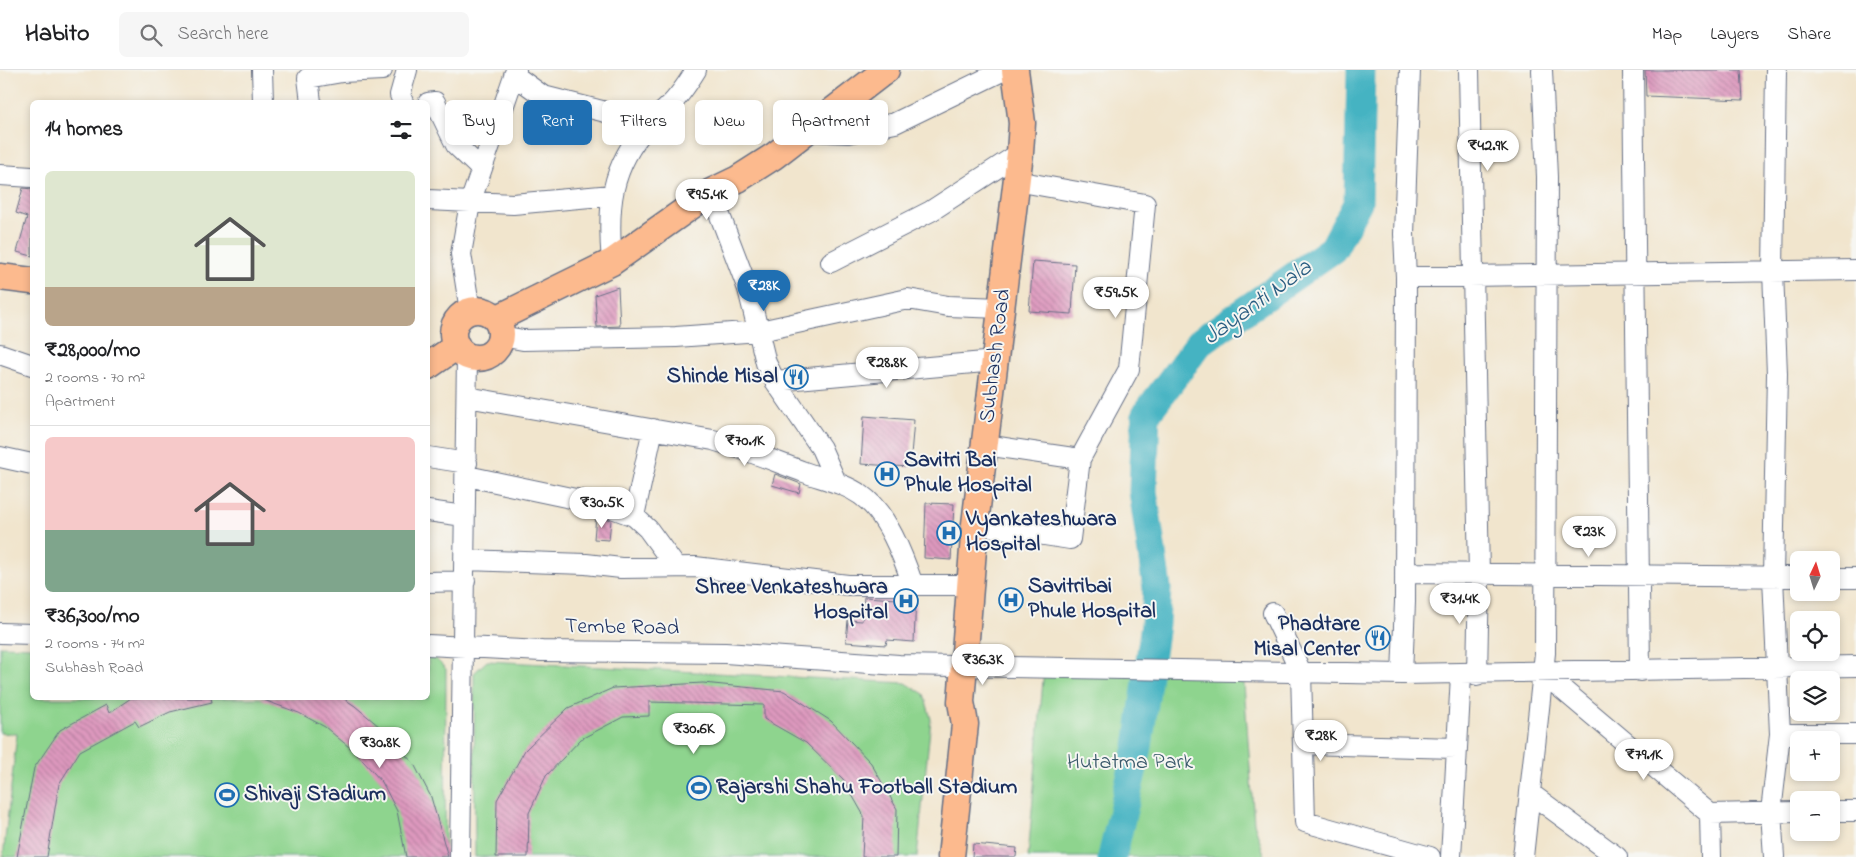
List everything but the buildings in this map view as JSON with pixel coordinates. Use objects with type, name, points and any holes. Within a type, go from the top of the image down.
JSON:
[{"type":"main road","points":[[847,100],[886,70]]},
{"type":"main road","name":"Subhash Road","points":[[951,857],[965,724],[961,702],[972,584],[975,524],[1020,153],[1022,123],[1015,70]]},
{"type":"main road","points":[[498,328],[612,262],[712,192],[774,156],[788,145]]},
{"type":"main road","points":[[0,276],[30,281]]},
{"type":"main road","points":[[430,365],[462,351],[486,356],[496,348],[498,328],[484,311],[470,311],[464,314],[455,325],[454,339],[462,351]]},
{"type":"main road","name":"Subhash Road","points":[[934,857],[949,722],[961,702]]},
{"type":"street","points":[[262,70],[263,100]]},
{"type":"street","points":[[311,100],[308,78],[342,72],[382,70]]},
{"type":"street","points":[[403,100],[400,95],[407,70]]},
{"type":"street","points":[[674,100],[696,70]]},
{"type":"street","points":[[888,124],[895,123],[1004,70]]},
{"type":"street","points":[[1402,674],[1405,573],[1406,277],[1404,234],[1410,70]]},
{"type":"street","points":[[1450,857],[1456,748],[1469,675],[1479,576],[1469,70]]},
{"type":"street","points":[[1523,857],[1543,673],[1546,576],[1547,177],[1542,70]]},
{"type":"street","points":[[1633,70],[1637,273],[1640,671]]},
{"type":"street","points":[[1774,857],[1771,812],[1780,734],[1773,576],[1777,374],[1772,271],[1776,70]]},
{"type":"street","points":[[470,311],[461,254],[470,203],[480,168],[515,72],[543,96],[602,111]]},
{"type":"street","points":[[430,103],[434,102],[456,145],[480,168]]},
{"type":"street","points":[[612,262],[609,223],[612,195],[632,145]]},
{"type":"street","points":[[831,262],[931,211],[1020,153]]},
{"type":"street","points":[[0,175],[30,177]]},
{"type":"street","points":[[975,524],[1070,538],[1080,459],[1128,369],[1145,204],[1016,181]]},
{"type":"street","points":[[712,192],[745,279],[760,331],[766,363],[775,381],[820,448],[836,482]]},
{"type":"street","points":[[430,200],[513,204],[612,195]]},
{"type":"street","points":[[1406,277],[1856,270]]},
{"type":"street","points":[[498,328],[523,340],[666,337],[760,331],[908,299],[948,306],[1001,308]]},
{"type":"street","points":[[460,857],[466,560],[464,516],[467,470],[467,397],[462,351]]},
{"type":"street","points":[[0,354],[30,364]]},
{"type":"street","points":[[775,381],[995,361]]},
{"type":"street","points":[[467,397],[713,440],[749,450],[836,482],[862,496],[888,527],[912,585]]},
{"type":"street","points":[[634,516],[653,429]]},
{"type":"street","points":[[985,446],[1080,459]]},
{"type":"street","points":[[0,457],[30,464]]},
{"type":"street","points":[[430,458],[467,470],[596,503],[634,516],[648,529],[675,566]]},
{"type":"street","points":[[430,510],[464,516]]},
{"type":"street","points":[[466,560],[586,564],[621,568],[675,566],[858,586],[972,584]]},
{"type":"street","points":[[1405,573],[1479,576],[1790,577]]},
{"type":"street","points":[[1840,578],[1856,578]]},
{"type":"street","points":[[430,582],[465,581]]},
{"type":"street","points":[[1273,613],[1301,672],[1305,822],[1430,857]]},
{"type":"street","points":[[0,633],[30,634]]},
{"type":"street","name":"Tembe Road","points":[[430,645],[542,651],[725,653],[899,665],[1469,675],[1856,666]]},
{"type":"street","points":[[1543,673],[1710,814],[1790,812]]},
{"type":"street","points":[[1780,734],[1856,734]]},
{"type":"street","points":[[1303,744],[1456,748]]},
{"type":"street","points":[[1530,793],[1618,857]]},
{"type":"street","points":[[1840,811],[1856,811]]},
{"type":"street","points":[[1710,814],[1711,857]]},
{"type":"green space","name":"Shivaji Stadium","points":[[0,646],[30,647],[30,700],[430,700],[430,654],[432,655],[446,669],[445,857],[3,857],[17,734],[0,733]]},
{"type":"green space","name":"Rajarshi Shahu Football Stadium","points":[[487,661],[906,683],[924,694],[931,719],[917,857],[475,857],[474,673]]},
{"type":"green space","name":"Hutatma Park","points":[[1044,668],[1243,670],[1254,823],[1265,857],[1028,857]]},
{"type":"waterway","name":"Jayanti Nala","points":[[1112,857],[1138,747],[1155,624],[1157,588],[1143,491],[1146,414],[1200,342],[1333,249],[1358,202],[1361,70]]},
{"type":"place","name":"Shinde Misal","points":[[796,377]]},
{"type":"place","name":"Savitri Bai Phule Hospital","points":[[887,474]]},
{"type":"place","name":"Vyankateshwara Hospital","points":[[949,533]]},
{"type":"place","name":"Savitribai Phule Hospital","points":[[1011,600]]},
{"type":"place","name":"Shree Venkateshwara Hospital","points":[[906,601]]},
{"type":"place","name":"Phadtare Misal Center","points":[[1378,638]]},
{"type":"place","name":"Rajarshi Shahu Football Stadium","points":[[699,788]]},
{"type":"place","name":"Shivaji Stadium","points":[[227,795]]}]
